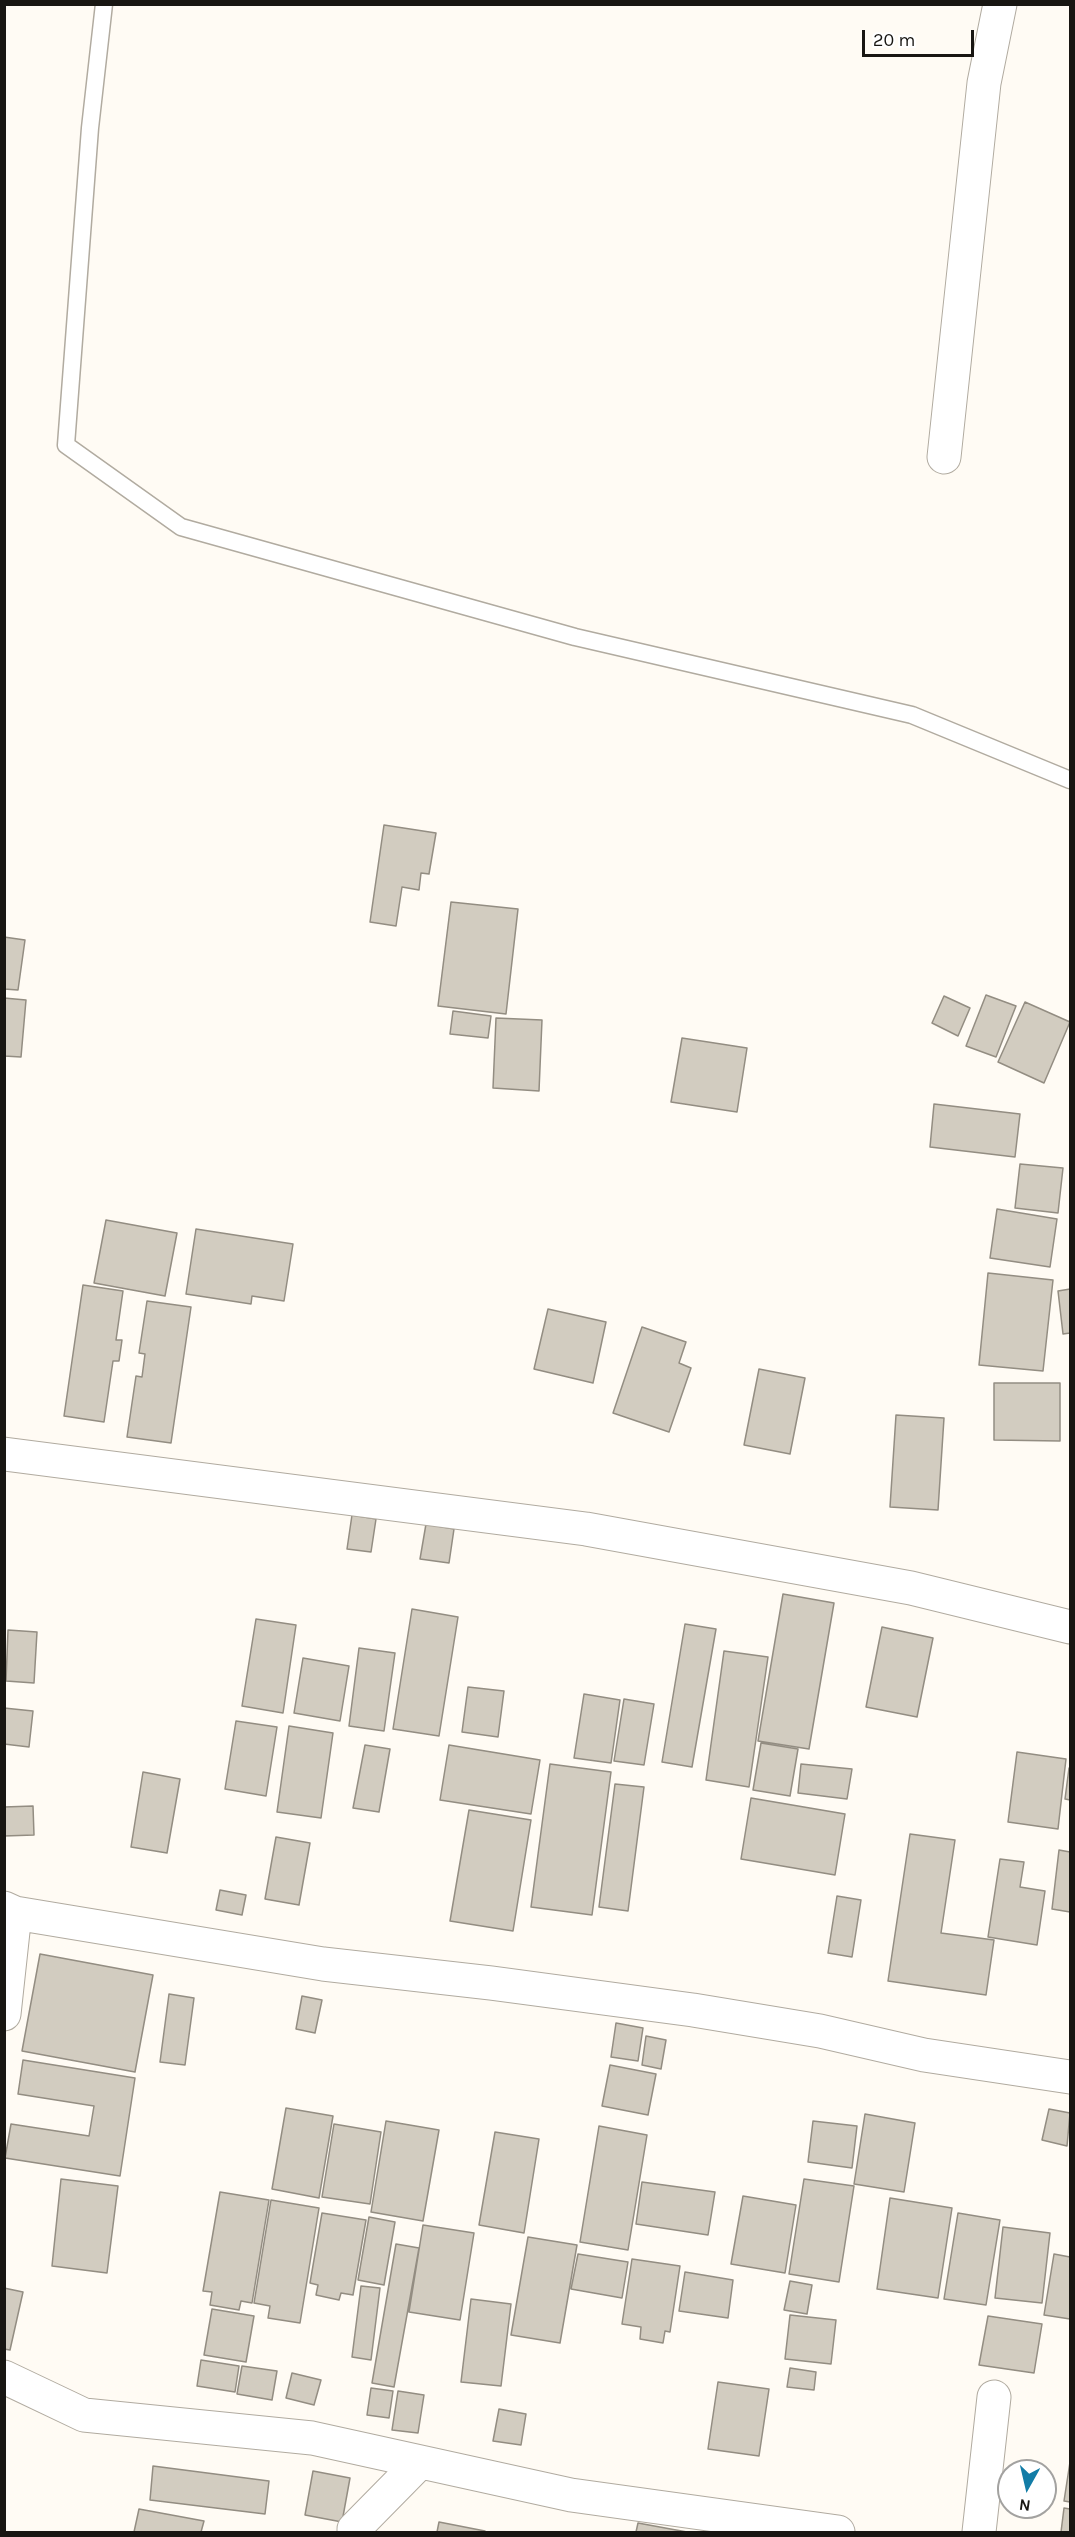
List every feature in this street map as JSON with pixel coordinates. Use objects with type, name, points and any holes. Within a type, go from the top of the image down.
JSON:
[{"type":"street","points":[[944,457],[984,83],[1000,4]]},
{"type":"street","points":[[4,1454],[586,1529],[911,1588],[1071,1627]]},
{"type":"street","points":[[4,2014],[10,1910],[323,1964],[503,1984],[693,2010],[820,2031],[924,2055],[1071,2077]]},
{"type":"street","points":[[4,2376],[84,2415],[312,2438],[571,2495],[838,2532]]},
{"type":"street","points":[[979,2532],[994,2397]]},
{"type":"street","points":[[354,2532],[354,2529],[420,2462]]},
{"type":"lane","points":[[104,4],[90,128],[66,445],[181,527],[575,637],[912,715],[1071,780]]},
{"type":"building","points":[[384,825],[436,833],[429,874],[421,873],[419,890],[402,887],[396,926],[370,922]]},
{"type":"building","points":[[451,902],[518,909],[506,1014],[438,1006]]},
{"type":"building","points":[[4,937],[25,940],[18,990],[4,989]]},
{"type":"building","points":[[986,995],[1016,1006],[996,1057],[966,1046]]},
{"type":"building","points":[[944,996],[970,1008],[958,1036],[932,1023]]},
{"type":"building","points":[[4,998],[26,1000],[21,1057],[4,1056]]},
{"type":"building","points":[[1025,1002],[1070,1022],[1044,1083],[998,1062]]},
{"type":"building","points":[[453,1011],[491,1016],[488,1038],[450,1034]]},
{"type":"building","points":[[496,1018],[542,1020],[539,1091],[493,1088]]},
{"type":"building","points":[[682,1038],[747,1048],[737,1112],[671,1102]]},
{"type":"building","points":[[934,1104],[1020,1114],[1015,1157],[930,1147]]},
{"type":"building","points":[[1020,1164],[1063,1168],[1058,1213],[1015,1208]]},
{"type":"building","points":[[997,1209],[1057,1219],[1050,1267],[990,1258]]},
{"type":"building","points":[[106,1220],[177,1233],[165,1296],[94,1283]]},
{"type":"building","points":[[196,1229],[293,1244],[284,1301],[252,1296],[251,1304],[186,1294]]},
{"type":"building","points":[[988,1273],[1053,1280],[1043,1371],[979,1365]]},
{"type":"building","points":[[83,1285],[123,1291],[116,1340],[122,1340],[119,1361],[113,1361],[104,1422],[64,1416]]},
{"type":"building","points":[[1070,1289],[1070,1333],[1063,1334],[1058,1291]]},
{"type":"building","points":[[147,1301],[191,1307],[171,1443],[127,1437],[136,1376],[142,1377],[145,1354],[139,1353]]},
{"type":"building","points":[[548,1309],[606,1322],[593,1383],[534,1369]]},
{"type":"building","points":[[642,1327],[686,1342],[679,1363],[691,1368],[669,1432],[613,1413]]},
{"type":"building","points":[[759,1369],[805,1378],[790,1454],[744,1445]]},
{"type":"building","points":[[994,1383],[1060,1383],[1060,1441],[994,1440]]},
{"type":"building","points":[[896,1415],[944,1418],[938,1510],[890,1507]]},
{"type":"building","points":[[352,1515],[376,1519],[371,1552],[347,1549]]},
{"type":"building","points":[[426,1524],[454,1529],[449,1563],[420,1559]]},
{"type":"building","points":[[783,1594],[834,1603],[809,1749],[758,1741]]},
{"type":"building","points":[[412,1609],[458,1617],[439,1736],[393,1729]]},
{"type":"building","points":[[256,1619],[296,1625],[283,1713],[242,1706]]},
{"type":"building","points":[[685,1624],[716,1629],[692,1767],[662,1762]]},
{"type":"building","points":[[882,1627],[933,1638],[917,1717],[866,1707]]},
{"type":"building","points":[[8,1630],[37,1632],[34,1683],[6,1681]]},
{"type":"building","points":[[359,1648],[395,1653],[384,1731],[349,1726]]},
{"type":"building","points":[[724,1651],[768,1657],[749,1787],[706,1780]]},
{"type":"building","points":[[303,1658],[349,1666],[340,1721],[294,1713]]},
{"type":"building","points":[[468,1687],[504,1691],[498,1737],[462,1732]]},
{"type":"building","points":[[584,1694],[620,1700],[611,1763],[574,1758]]},
{"type":"building","points":[[624,1699],[654,1704],[644,1765],[614,1761]]},
{"type":"building","points":[[4,1708],[33,1711],[29,1747],[4,1744]]},
{"type":"building","points":[[236,1721],[277,1727],[266,1796],[225,1789]]},
{"type":"building","points":[[289,1726],[333,1733],[321,1818],[277,1812]]},
{"type":"building","points":[[761,1743],[798,1749],[790,1796],[753,1790]]},
{"type":"building","points":[[365,1745],[390,1749],[379,1812],[353,1808]]},
{"type":"building","points":[[449,1745],[540,1760],[531,1814],[440,1800]]},
{"type":"building","points":[[1017,1752],[1066,1759],[1058,1829],[1008,1822]]},
{"type":"building","points":[[550,1764],[611,1772],[592,1915],[531,1907]]},
{"type":"building","points":[[801,1764],[852,1769],[847,1799],[798,1793]]},
{"type":"building","points":[[1070,1768],[1070,1800],[1065,1799]]},
{"type":"building","points":[[143,1772],[180,1779],[167,1853],[131,1847]]},
{"type":"building","points":[[615,1784],[644,1787],[628,1911],[599,1907]]},
{"type":"building","points":[[751,1798],[845,1814],[835,1875],[741,1859]]},
{"type":"building","points":[[33,1806],[34,1835],[4,1836],[4,1807]]},
{"type":"building","points":[[469,1810],[531,1820],[513,1931],[450,1921]]},
{"type":"building","points":[[910,1834],[955,1840],[941,1933],[994,1940],[986,1995],[888,1981]]},
{"type":"building","points":[[276,1837],[310,1843],[299,1905],[265,1899]]},
{"type":"building","points":[[1059,1850],[1070,1852],[1070,1912],[1052,1909]]},
{"type":"building","points":[[1000,1859],[1024,1862],[1020,1887],[1045,1891],[1037,1945],[988,1937]]},
{"type":"building","points":[[220,1890],[246,1895],[242,1915],[216,1910]]},
{"type":"building","points":[[837,1896],[861,1900],[852,1957],[828,1953]]},
{"type":"building","points":[[40,1954],[153,1975],[135,2072],[22,2051]]},
{"type":"building","points":[[169,1994],[194,1998],[185,2065],[160,2062]]},
{"type":"building","points":[[302,1996],[322,2000],[315,2033],[296,2029]]},
{"type":"building","points":[[616,2023],[643,2028],[638,2061],[611,2057]]},
{"type":"building","points":[[646,2036],[666,2040],[661,2069],[642,2065]]},
{"type":"building","points":[[23,2060],[135,2078],[120,2176],[5,2158],[11,2124],[89,2136],[94,2106],[18,2094]]},
{"type":"building","points":[[610,2065],[656,2074],[648,2115],[602,2106]]},
{"type":"building","points":[[286,2108],[333,2116],[319,2198],[272,2189]]},
{"type":"building","points":[[1049,2109],[1070,2113],[1067,2146],[1042,2140]]},
{"type":"building","points":[[865,2114],[915,2123],[904,2192],[854,2184]]},
{"type":"building","points":[[386,2121],[439,2130],[423,2221],[371,2212]]},
{"type":"building","points":[[813,2121],[857,2126],[852,2168],[808,2162]]},
{"type":"building","points":[[334,2124],[381,2132],[370,2204],[322,2197]]},
{"type":"building","points":[[599,2126],[647,2135],[628,2250],[580,2242]]},
{"type":"building","points":[[495,2132],[539,2139],[524,2233],[479,2225]]},
{"type":"building","points":[[61,2179],[118,2186],[107,2273],[52,2266]]},
{"type":"building","points":[[804,2179],[854,2186],[839,2282],[789,2274]]},
{"type":"building","points":[[642,2182],[715,2192],[708,2235],[636,2224]]},
{"type":"building","points":[[220,2192],[269,2200],[252,2303],[241,2301],[239,2310],[210,2305],[212,2292],[203,2291]]},
{"type":"building","points":[[743,2196],[796,2205],[785,2273],[731,2264]]},
{"type":"building","points":[[890,2198],[952,2208],[938,2298],[877,2289]]},
{"type":"building","points":[[271,2200],[319,2208],[300,2323],[268,2318],[270,2306],[254,2303]]},
{"type":"building","points":[[322,2213],[366,2220],[353,2295],[341,2293],[339,2300],[316,2295],[318,2285],[310,2283]]},
{"type":"building","points":[[958,2213],[1000,2220],[986,2305],[944,2299]]},
{"type":"building","points":[[369,2217],[395,2222],[384,2285],[358,2280]]},
{"type":"building","points":[[423,2225],[474,2233],[460,2320],[409,2312]]},
{"type":"building","points":[[1003,2227],[1050,2233],[1042,2303],[995,2298]]},
{"type":"building","points":[[528,2237],[577,2245],[560,2343],[511,2335]]},
{"type":"building","points":[[396,2244],[419,2248],[394,2387],[372,2383]]},
{"type":"building","points":[[578,2254],[628,2262],[622,2298],[571,2289]]},
{"type":"building","points":[[1054,2254],[1070,2257],[1070,2319],[1044,2315]]},
{"type":"building","points":[[632,2259],[680,2266],[670,2332],[665,2331],[663,2343],[640,2339],[641,2327],[622,2324]]},
{"type":"building","points":[[685,2272],[733,2280],[728,2318],[679,2311]]},
{"type":"building","points":[[790,2281],[812,2285],[807,2314],[784,2310]]},
{"type":"building","points":[[361,2286],[380,2288],[371,2360],[352,2357]]},
{"type":"building","points":[[4,2288],[23,2292],[10,2350],[4,2349]]},
{"type":"building","points":[[471,2299],[511,2304],[501,2386],[461,2382]]},
{"type":"building","points":[[212,2309],[254,2316],[246,2362],[204,2355]]},
{"type":"building","points":[[790,2315],[836,2320],[831,2364],[785,2359]]},
{"type":"building","points":[[988,2316],[1042,2324],[1034,2373],[979,2365]]},
{"type":"building","points":[[201,2360],[239,2366],[235,2392],[197,2386]]},
{"type":"building","points":[[242,2366],[277,2371],[272,2400],[237,2394]]},
{"type":"building","points":[[790,2368],[816,2372],[814,2390],[787,2387]]},
{"type":"building","points":[[292,2373],[321,2380],[314,2405],[286,2398]]},
{"type":"building","points":[[718,2382],[769,2389],[759,2456],[708,2449]]},
{"type":"building","points":[[371,2388],[393,2391],[389,2418],[367,2415]]},
{"type":"building","points":[[398,2391],[424,2395],[418,2433],[392,2430]]},
{"type":"building","points":[[499,2409],[526,2414],[521,2445],[493,2441]]},
{"type":"building","points":[[1070,2462],[1070,2502],[1064,2501]]},
{"type":"building","points":[[153,2466],[269,2481],[265,2514],[150,2500]]},
{"type":"building","points":[[313,2471],[350,2478],[342,2522],[305,2515]]},
{"type":"building","points":[[1064,2508],[1070,2509],[1070,2532],[1061,2532]]},
{"type":"building","points":[[139,2509],[204,2521],[201,2532],[134,2532]]},
{"type":"building","points":[[439,2522],[485,2531],[485,2532],[437,2532]]},
{"type":"building","points":[[638,2523],[687,2532],[636,2532]]}]
